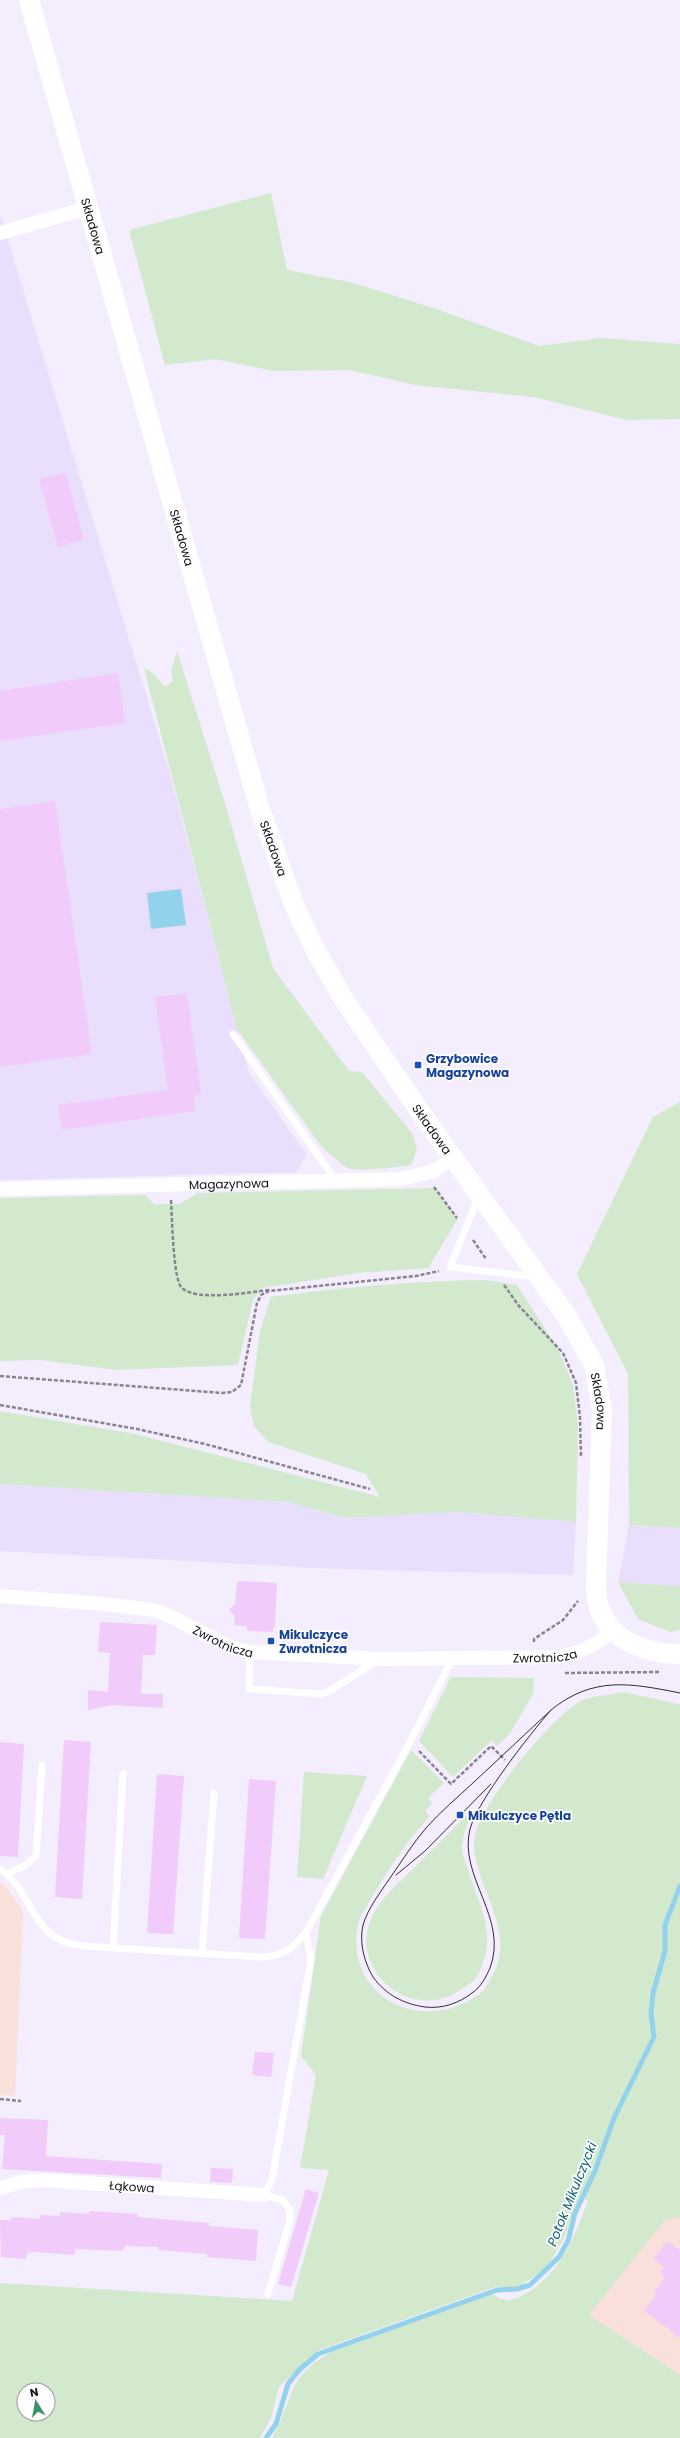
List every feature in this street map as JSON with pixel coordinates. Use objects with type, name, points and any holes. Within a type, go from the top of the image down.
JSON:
[{"type":"main road","name":"Składowa","points":[[29,0],[259,806],[284,881],[309,936],[343,998],[453,1158],[539,1278],[583,1343],[594,1365],[600,1390],[602,1434],[596,1594],[598,1609],[612,1631]]},
{"type":"main road","points":[[612,1631],[630,1644],[641,1648],[680,1654]]},
{"type":"street","points":[[0,233],[88,208]]},
{"type":"street","name":"Magazynowa","points":[[0,1189],[401,1180],[424,1174],[453,1158]]},
{"type":"street","name":"Zwrotnicza","points":[[0,1596],[104,1604],[154,1610],[168,1614],[230,1647],[250,1652],[379,1659],[535,1659],[573,1655],[591,1648],[612,1631]]},
{"type":"street","name":"Łąkowa","points":[[0,2188],[21,2182],[41,2180],[264,2195]]},
{"type":"lane","points":[[233,1034],[337,1182]]},
{"type":"lane","points":[[479,1195],[450,1267],[539,1278]]},
{"type":"lane","points":[[250,1652],[249,1689],[321,1694],[330,1691],[379,1659]]},
{"type":"lane","points":[[42,1765],[36,1856],[26,1865],[3,1871],[42,1928],[56,1939],[72,1945],[270,1957],[288,1952],[306,1932],[410,1742],[452,1659]]},
{"type":"lane","points":[[113,1948],[123,1774]]},
{"type":"lane","points":[[202,1953],[214,1793]]},
{"type":"lane","points":[[268,2294],[290,2220],[290,2210],[283,2200],[264,2195],[272,2179],[311,1959],[306,1932]]},
{"type":"path","points":[[424,1174],[518,1306],[564,1353],[576,1383],[580,1417],[580,1451],[582,1466]]},
{"type":"path","points":[[170,1186],[178,1281],[181,1288],[189,1292],[205,1294],[278,1289],[416,1276],[450,1267]]},
{"type":"path","points":[[0,1376],[222,1393],[232,1392],[240,1385],[257,1303],[261,1296],[278,1289]]},
{"type":"path","points":[[0,1405],[137,1429],[205,1444],[370,1489]]},
{"type":"path","points":[[535,1659],[534,1639],[563,1620],[582,1595]]},
{"type":"path","points":[[410,1742],[451,1784],[491,1746],[505,1760]]},
{"type":"path","points":[[0,2099],[22,2101]]},
{"type":"shaded area","points":[[0,214],[168,767],[249,1073],[307,1155],[296,1172],[0,1180]]},
{"type":"shaded area","points":[[0,1484],[288,1502],[345,1518],[458,1512],[576,1522],[573,1575],[336,1569],[0,1551]]},
{"type":"shaded area","points":[[629,1525],[680,1528],[680,1586],[618,1582]]},
{"type":"shaded area","points":[[0,1882],[8,1889],[23,1912],[15,2096],[0,2095]]},
{"type":"shaded area","points":[[680,2217],[680,2375],[589,2315],[665,2220]]},
{"type":"green space","points":[[271,193],[287,270],[354,283],[436,309],[539,346],[601,338],[680,344],[680,419],[627,420],[533,397],[415,385],[350,370],[273,371],[216,359],[165,365],[129,230]]},
{"type":"green space","points":[[177,651],[224,800],[273,968],[349,1071],[362,1072],[412,1133],[417,1149],[411,1165],[360,1170],[348,1168],[341,1163],[321,1146],[237,1029],[144,668],[153,673],[165,687],[173,681],[171,671]]},
{"type":"green space","points":[[680,1102],[680,1528],[629,1525],[628,1374],[577,1274],[653,1117]]},
{"type":"green space","points":[[434,1188],[458,1219],[428,1268],[358,1273],[263,1288],[253,1300],[238,1365],[116,1370],[40,1360],[0,1361],[0,1198],[145,1195],[154,1204],[180,1204],[198,1193]]},
{"type":"green space","points":[[486,1280],[517,1285],[558,1349],[573,1384],[578,1425],[576,1522],[458,1512],[345,1518],[288,1502],[0,1484],[0,1411],[135,1434],[380,1497],[366,1474],[268,1442],[254,1426],[250,1406],[260,1331],[271,1297],[378,1285]]},
{"type":"green space","points":[[618,1582],[680,1586],[680,1630],[671,1632],[638,1619]]},
{"type":"green space","points":[[451,1677],[534,1678],[533,1694],[509,1735],[497,1746],[492,1740],[453,1777],[419,1741]]},
{"type":"green space","points":[[623,1692],[680,1704],[680,2217],[665,2220],[589,2315],[680,2375],[680,2438],[272,2438],[292,2390],[298,2381],[305,2371],[331,2352],[492,2294],[502,2299],[510,2300],[523,2295],[536,2287],[556,2267],[571,2242],[588,2201],[581,2195],[564,2238],[547,2268],[518,2287],[495,2287],[319,2350],[279,2387],[271,2418],[260,2438],[0,2438],[0,2283],[292,2301],[329,2170],[300,2168],[316,2075],[301,2056],[321,1916],[411,1750],[444,1783],[428,1798],[432,1803],[425,1811],[430,1816],[397,1857],[360,1918],[358,1924],[357,1949],[362,1971],[374,1988],[390,2001],[409,2009],[431,2011],[453,2007],[481,1993],[492,1976],[499,1960],[500,1943],[498,1926],[476,1860],[474,1844],[477,1829],[486,1810],[499,1789],[533,1746],[566,1712],[579,1702],[594,1697]]},
{"type":"green space","points":[[304,1772],[367,1776],[323,1879],[297,1877]]},
{"type":"green space","points":[[473,1809],[464,1834],[462,1850],[486,1924],[486,1949],[483,1962],[474,1981],[441,1999],[422,2000],[404,1996],[388,1986],[376,1972],[368,1955],[367,1936],[372,1917],[380,1903],[390,1891]]},
{"type":"water","points":[[181,889],[186,925],[151,929],[147,893]]},
{"type":"building","points":[[65,472],[84,539],[58,547],[39,479]]},
{"type":"building","points":[[118,673],[125,723],[0,741],[0,691]]},
{"type":"building","points":[[55,801],[92,1054],[0,1067],[0,809]]},
{"type":"building","points":[[187,993],[201,1094],[194,1096],[196,1111],[61,1130],[58,1105],[168,1090],[155,997]]},
{"type":"building","points":[[237,1581],[277,1583],[275,1627],[273,1627],[273,1632],[247,1631],[247,1626],[234,1625],[235,1616],[229,1610],[235,1604]]},
{"type":"building","points":[[100,1622],[157,1625],[155,1655],[143,1655],[141,1694],[163,1694],[163,1708],[111,1705],[88,1710],[88,1690],[108,1692],[110,1653],[98,1652]]},
{"type":"building","points":[[64,1740],[91,1742],[82,1899],[55,1897]]},
{"type":"building","points":[[0,1742],[24,1744],[18,1857],[0,1856]]},
{"type":"building","points":[[157,1774],[184,1776],[173,1934],[147,1933]]},
{"type":"building","points":[[249,1779],[276,1781],[265,1939],[239,1938]]},
{"type":"building","points":[[255,2052],[274,2053],[271,2077],[252,2075]]},
{"type":"building","points":[[0,2118],[48,2120],[46,2156],[162,2164],[161,2178],[2,2169],[5,2135],[0,2135]]},
{"type":"building","points":[[211,2168],[233,2169],[232,2183],[210,2182]]},
{"type":"building","points":[[306,2189],[319,2193],[291,2287],[278,2284]]},
{"type":"building","points":[[89,2211],[138,2214],[137,2217],[209,2223],[209,2226],[258,2230],[256,2261],[207,2257],[207,2254],[158,2250],[158,2247],[125,2246],[123,2251],[76,2249],[74,2255],[35,2252],[28,2253],[25,2259],[1,2257],[0,2220],[11,2220],[11,2217],[40,2219],[40,2215],[60,2216],[60,2212],[89,2214]]},
{"type":"building","points":[[668,2241],[680,2250],[680,2338],[644,2311],[656,2294],[654,2291],[665,2277],[660,2273],[664,2267],[653,2259]]},
{"type":"waterway","name":"Potok Mikulczycki","points":[[266,2438],[276,2424],[288,2384],[299,2370],[318,2354],[497,2290],[517,2289],[530,2285],[559,2257],[568,2241],[575,2213],[595,2171],[614,2118],[654,2037],[651,2013],[653,1993],[665,1951],[665,1925],[680,1886]]},
{"type":"tram line","points":[[551,1710],[518,1751],[494,1785],[483,1802],[470,1829],[468,1847],[471,1864],[489,1915],[493,1932],[494,1950],[487,1975],[475,1991],[462,2000],[444,2006],[417,2006],[396,1998],[378,1983],[370,1971],[363,1952],[363,1925],[378,1895],[412,1846],[432,1822],[551,1710],[567,1699],[597,1687],[612,1685],[628,1685],[680,1693]]},
{"type":"tram line","points":[[396,1875],[425,1851],[491,1784]]},
{"type":"place","name":"Grzybowice Magazynowa","points":[[418,1065]]},
{"type":"place","name":"Mikulczyce Zwrotnicza","points":[[271,1641]]},
{"type":"place","name":"Mikulczyce Pętla","points":[[460,1815]]}]
